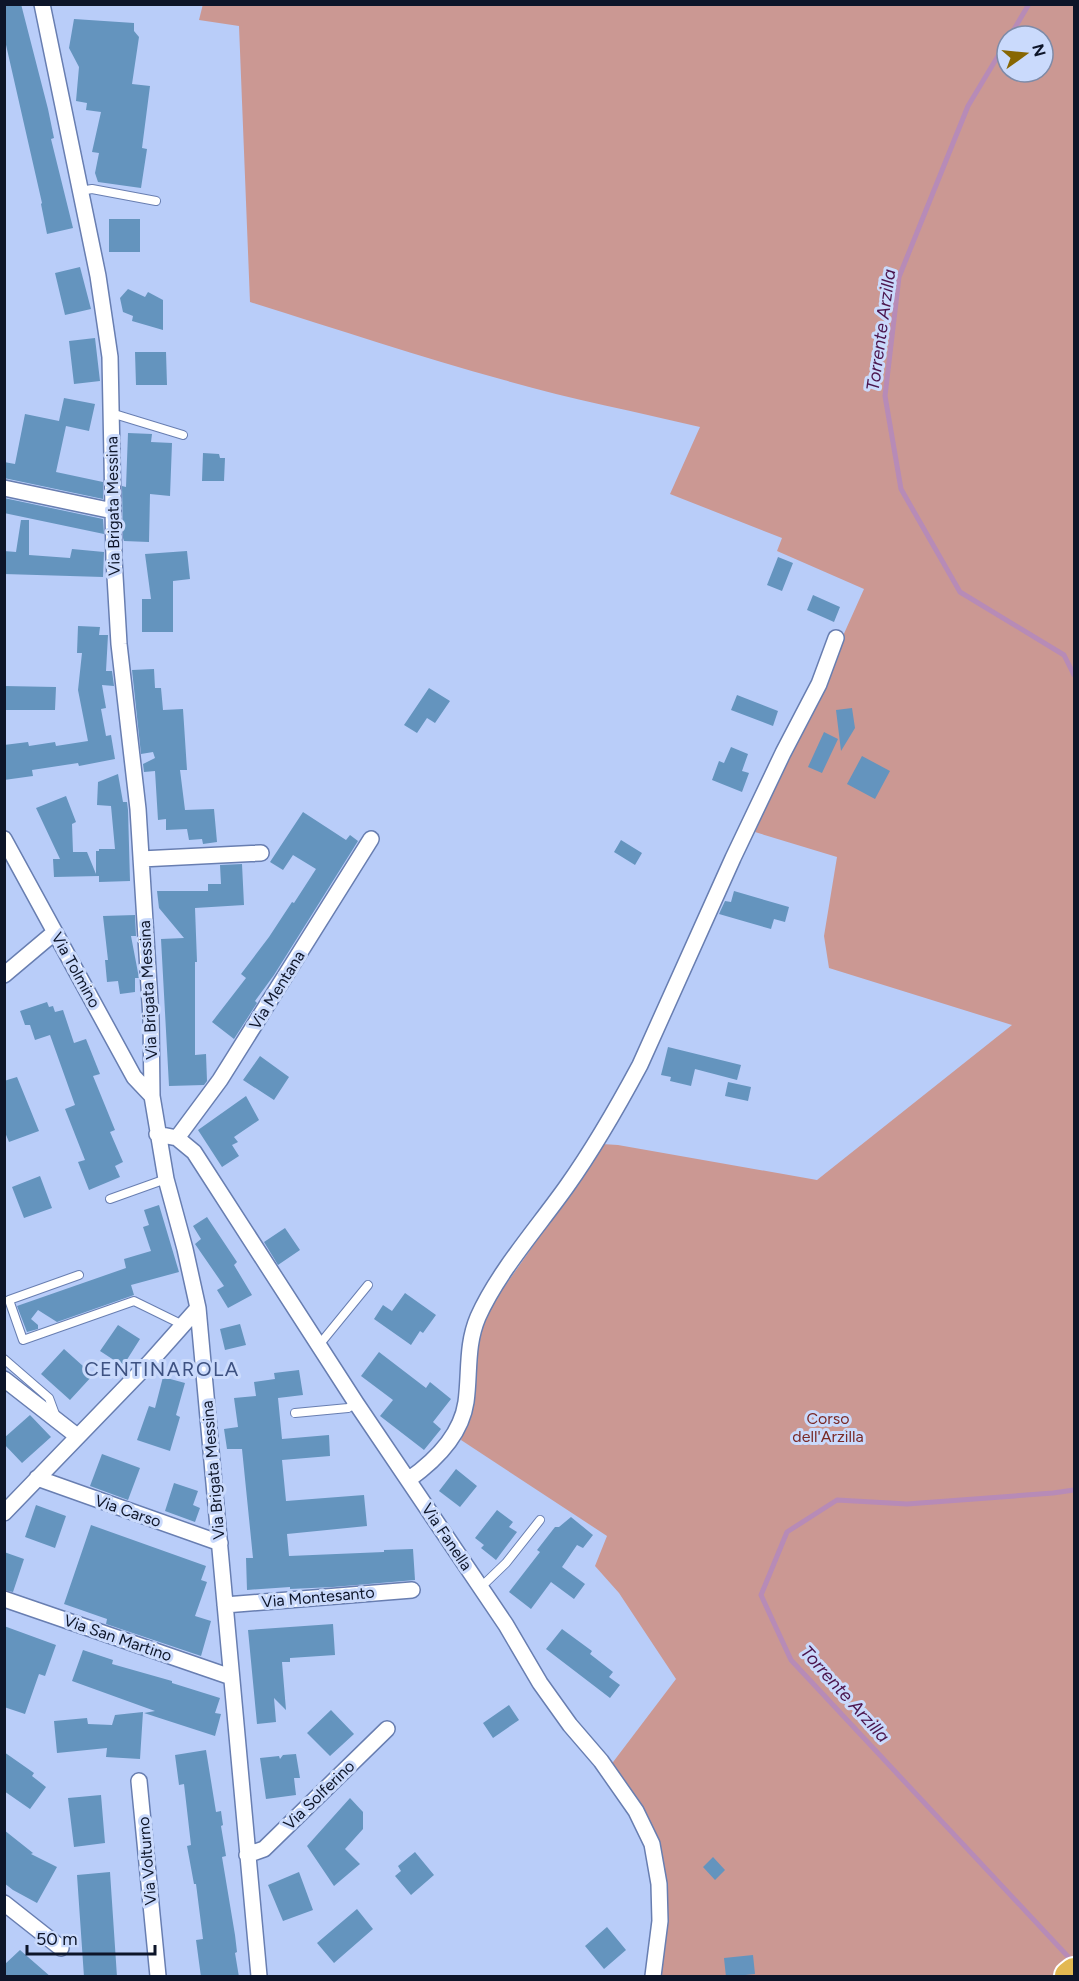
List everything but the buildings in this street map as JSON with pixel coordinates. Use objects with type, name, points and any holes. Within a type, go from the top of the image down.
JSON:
[{"type":"highway","points":[[1069,1977],[1074,1972]]},
{"type":"street","name":"Via Brigata Messina","points":[[42,4],[98,276],[110,357],[113,511],[119,644],[138,809],[151,1018],[153,1096],[165,1179],[185,1249],[198,1308],[259,1977]]},
{"type":"street","points":[[4,488],[113,511]]},
{"type":"street","points":[[408,1480],[439,1455],[460,1425],[466,1402],[470,1341],[489,1293],[570,1182],[623,1098],[733,858],[819,684],[836,638]]},
{"type":"street","name":"Via Tolmino","points":[[4,839],[134,1077],[153,1096]]},
{"type":"street","name":"Via Mentana","points":[[177,1138],[220,1080],[371,839]]},
{"type":"street","points":[[141,859],[261,853]]},
{"type":"street","points":[[4,975],[55,932]]},
{"type":"street","points":[[157,1134],[177,1138]]},
{"type":"street","name":"Via Fanella","points":[[177,1138],[194,1152],[552,1700],[601,1761],[636,1811],[652,1844],[659,1884],[660,1921],[653,1977]]},
{"type":"street","points":[[4,1513],[150,1362],[198,1308]]},
{"type":"street","points":[[4,1379],[77,1436]]},
{"type":"street","name":"Via Carso","points":[[37,1478],[220,1543]]},
{"type":"street","name":"Via Montesanto","points":[[225,1605],[412,1590]]},
{"type":"street","name":"Via San Martino","points":[[4,1599],[231,1677]]},
{"type":"street","name":"Via Solferino","points":[[247,1855],[264,1849],[387,1730]]},
{"type":"street","name":"Via Volturno","points":[[139,1781],[158,1977]]},
{"type":"street","points":[[4,1903],[61,1948]]},
{"type":"lane","points":[[80,191],[92,189],[156,201]]},
{"type":"lane","points":[[111,413],[183,435]]},
{"type":"lane","points":[[110,1199],[165,1179]]},
{"type":"lane","points":[[79,1275],[9,1300],[23,1340],[134,1300],[183,1325]]},
{"type":"lane","points":[[319,1345],[368,1285]]},
{"type":"lane","points":[[4,1359],[50,1398],[57,1421]]},
{"type":"lane","points":[[295,1413],[348,1408],[356,1403]]},
{"type":"lane","points":[[480,1588],[506,1563],[540,1520]]},
{"type":"green space","name":"Corso dell'Arzilla","points":[[203,4],[1074,5],[1074,1976],[653,1976],[657,1855],[604,1774],[676,1679],[619,1593],[595,1566],[607,1536],[461,1440],[472,1394],[471,1358],[488,1310],[602,1144],[817,1180],[1012,1025],[829,968],[824,936],[837,857],[755,832],[864,589],[777,551],[782,538],[670,494],[700,427],[528,387],[250,302],[239,26],[199,20]]},
{"type":"waterway","name":"Torrente Arzilla","points":[[1017,24],[1029,4]]},
{"type":"waterway","name":"Torrente Arzilla","points":[[995,61],[968,106],[899,277],[885,396],[901,489],[960,592],[1064,655],[1074,675]]},
{"type":"waterway","name":"Torrente Arzilla","points":[[1074,1490],[907,1504],[837,1500],[787,1532],[761,1595],[791,1660],[1074,1963]]},
{"type":"district","name":"CENTINAROLA","points":[[162,1369]]}]
